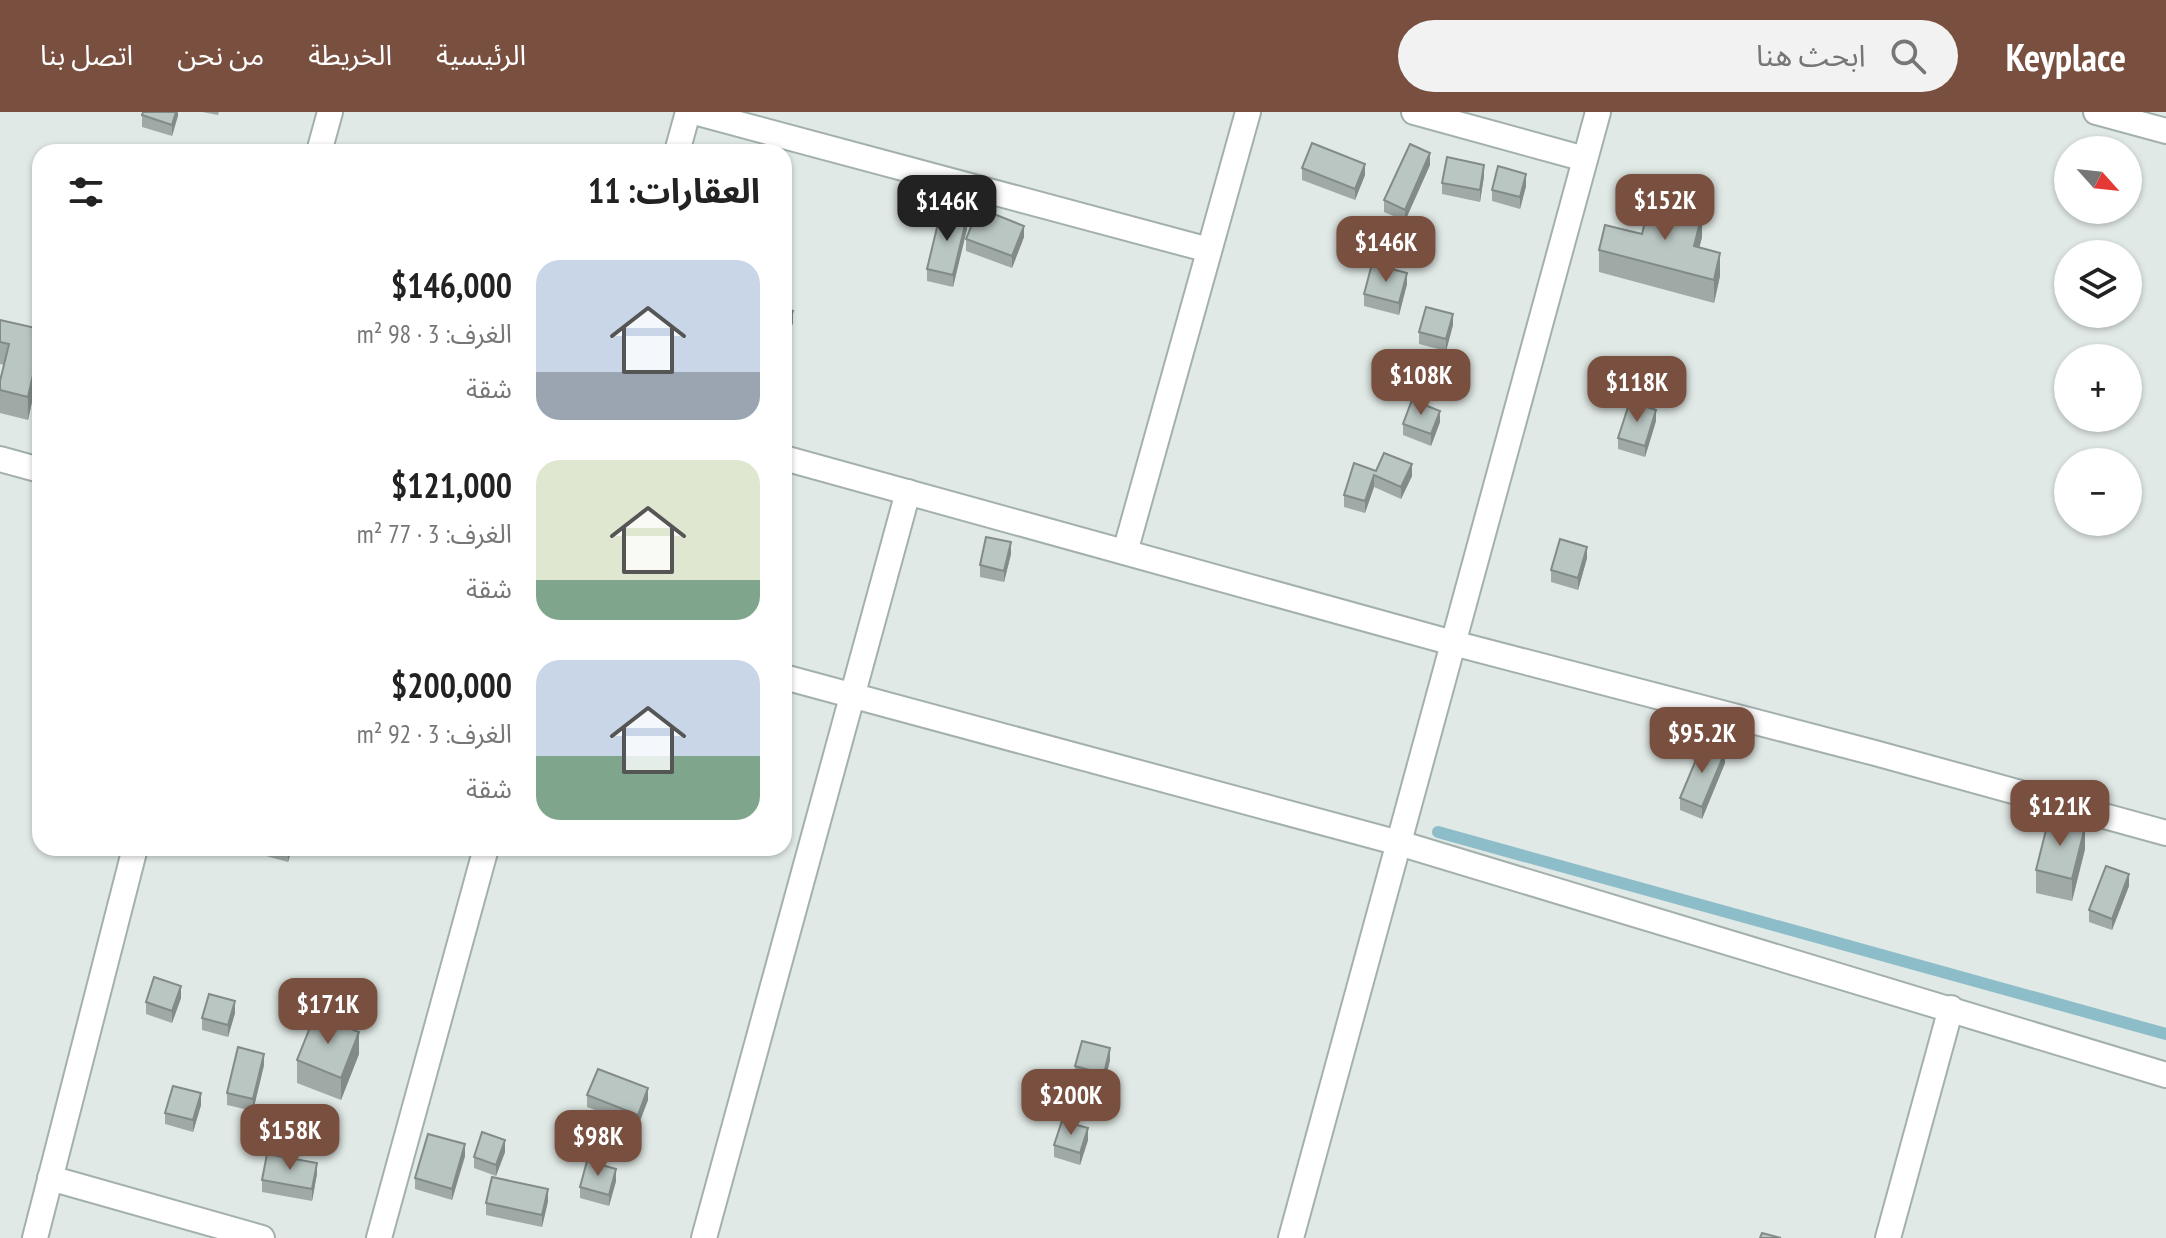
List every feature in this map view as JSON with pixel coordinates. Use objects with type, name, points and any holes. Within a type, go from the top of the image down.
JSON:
[{"type":"street","points":[[321,144],[330,112]]},
{"type":"street","points":[[679,144],[688,112]]},
{"type":"street","points":[[694,112],[1209,250]]},
{"type":"street","points":[[1125,552],[1248,112]]},
{"type":"street","points":[[1414,112],[1585,159]]},
{"type":"street","points":[[1291,1238],[1598,112]]},
{"type":"street","points":[[2096,112],[2166,131]]},
{"type":"street","points":[[0,459],[32,468]]},
{"type":"street","points":[[792,460],[1453,643],[2166,833]]},
{"type":"street","points":[[704,1238],[908,492]]},
{"type":"street","points":[[792,679],[1399,843],[2166,1075]]},
{"type":"street","points":[[35,1238],[133,856]]},
{"type":"street","points":[[379,1238],[484,856]]},
{"type":"street","points":[[1888,1238],[1951,1008]]},
{"type":"street","points":[[50,1178],[262,1238]]},
{"type":"building","points":[[143,112],[176,112],[172,125],[142,115]]},
{"type":"building","points":[[1312,143],[1365,164],[1355,189],[1302,168]]},
{"type":"building","points":[[1410,144],[1430,153],[1405,210],[1384,200]]},
{"type":"building","points":[[1447,157],[1484,165],[1480,190],[1442,183]]},
{"type":"building","points":[[1498,166],[1526,174],[1520,197],[1492,190]]},
{"type":"building","points":[[1650,201],[1702,214],[1694,246],[1720,253],[1714,280],[1599,250],[1605,225],[1642,234]]},
{"type":"building","points":[[979,208],[1024,226],[1012,256],[966,239]]},
{"type":"building","points":[[941,211],[967,217],[953,275],[927,269]]},
{"type":"building","points":[[1372,264],[1407,273],[1399,303],[1364,294]]},
{"type":"building","points":[[1426,307],[1453,314],[1446,339],[1419,332]]},
{"type":"building","points":[[0,320],[32,327],[32,379],[28,397],[0,390],[9,344],[0,342]]},
{"type":"building","points":[[1412,400],[1440,411],[1431,434],[1403,424]]},
{"type":"building","points":[[1630,401],[1656,410],[1645,446],[1618,438]]},
{"type":"building","points":[[1384,453],[1412,464],[1401,487],[1374,475],[1365,501],[1344,495],[1354,463],[1376,471]]},
{"type":"building","points":[[986,537],[1011,542],[1004,571],[980,565]]},
{"type":"building","points":[[1560,539],[1587,547],[1578,578],[1551,570]]},
{"type":"building","points":[[1703,743],[1725,752],[1702,807],[1680,798]]},
{"type":"building","points":[[2049,818],[2085,827],[2072,879],[2036,870]]},
{"type":"building","points":[[2106,866],[2129,874],[2112,919],[2089,910]]},
{"type":"building","points":[[154,977],[181,986],[172,1011],[146,1002]]},
{"type":"building","points":[[209,994],[235,1001],[228,1025],[202,1018]]},
{"type":"building","points":[[315,1015],[359,1032],[341,1078],[297,1060]]},
{"type":"building","points":[[1082,1041],[1110,1048],[1104,1074],[1075,1066]]},
{"type":"building","points":[[238,1047],[264,1054],[253,1099],[227,1093]]},
{"type":"building","points":[[598,1069],[648,1088],[638,1115],[587,1095]]},
{"type":"building","points":[[173,1086],[201,1093],[193,1120],[165,1113]]},
{"type":"building","points":[[1062,1121],[1088,1128],[1080,1153],[1054,1145]]},
{"type":"building","points":[[482,1132],[505,1140],[496,1165],[474,1157]]},
{"type":"building","points":[[428,1134],[465,1144],[452,1189],[415,1178]]},
{"type":"building","points":[[267,1154],[317,1163],[312,1189],[262,1180]]},
{"type":"building","points":[[587,1161],[616,1169],[609,1195],[580,1187]]},
{"type":"building","points":[[492,1177],[548,1189],[542,1215],[486,1203]]},
{"type":"building","points":[[1762,1233],[1781,1238],[1760,1238]]},
{"type":"waterway","points":[[1438,832],[2166,1034]]}]
